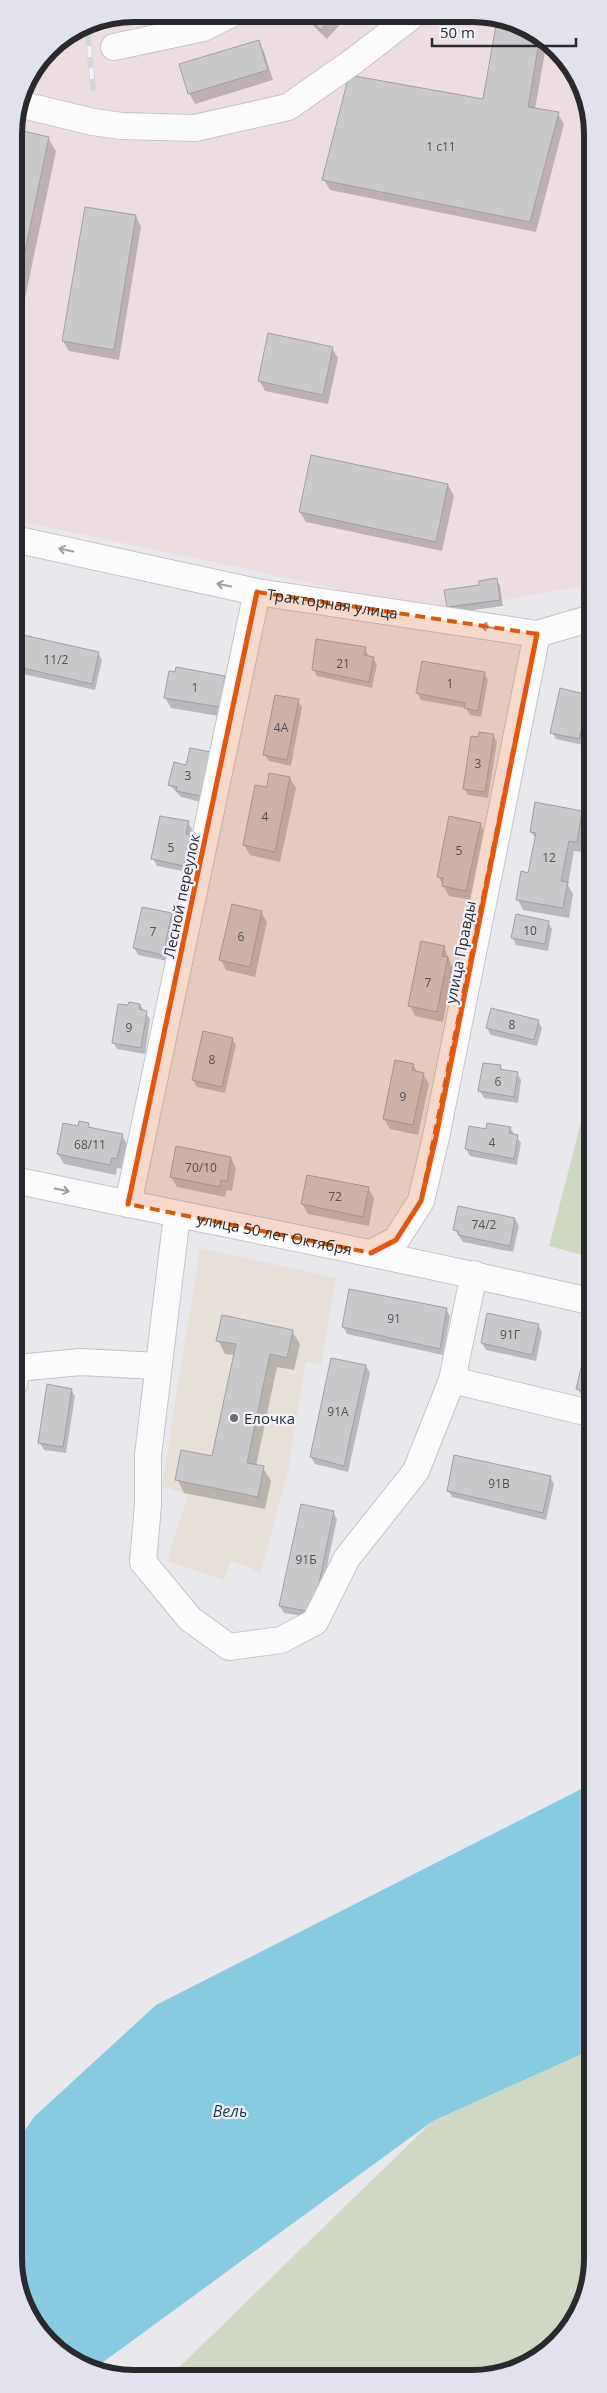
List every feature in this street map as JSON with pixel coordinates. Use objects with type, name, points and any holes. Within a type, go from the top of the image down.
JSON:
[{"type":"street","points":[[26,106],[94,122],[122,126],[195,128],[288,107],[355,60],[404,22]]},
{"type":"street","points":[[114,47],[204,28],[214,23]]},
{"type":"street","name":"Тракторная улица","points":[[23,541],[257,592],[537,634],[584,620]]},
{"type":"street","name":"Лесной переулок","points":[[128,1204],[257,592]]},
{"type":"street","name":"улица Правды","points":[[371,1254],[396,1240],[421,1201],[436,1137],[537,634]]},
{"type":"street","name":"улица 50 лет Октября","points":[[23,1182],[177,1215],[474,1274],[584,1300]]},
{"type":"street","points":[[177,1215],[148,1455],[148,1505],[143,1562],[190,1619],[229,1647],[281,1640],[315,1622],[347,1558],[416,1471],[452,1380],[474,1274]]},
{"type":"street","points":[[22,1367],[80,1362],[158,1366]]},
{"type":"street","points":[[452,1380],[584,1412]]},
{"type":"highlighted area","points":[[257,592],[537,634],[421,1201],[396,1240],[371,1253],[128,1204]]},
{"type":"shaded area","points":[[472,22],[508,28],[522,34],[546,50],[566,72],[579,99],[584,120],[584,585],[439,612],[23,522],[23,128],[26,106],[34,85],[41,72],[55,55],[72,41],[99,28],[128,23]]},
{"type":"shaded area","name":"Елочка","points":[[200,1248],[336,1278],[321,1364],[306,1362],[288,1471],[261,1572],[231,1561],[224,1580],[167,1561],[188,1495],[162,1486]]},
{"type":"green space","points":[[584,1111],[584,1256],[549,1246]]},
{"type":"green space","points":[[584,2053],[584,2265],[581,2287],[573,2308],[552,2338],[535,2352],[522,2359],[508,2365],[487,2370],[176,2370],[433,2121]]},
{"type":"water","name":"Вель","points":[[584,1788],[584,2053],[433,2121],[99,2365],[85,2359],[55,2338],[41,2321],[28,2294],[22,2258],[22,2135],[34,2117],[156,2005]]},
{"type":"building","points":[[313,22],[328,22],[321,30]]},
{"type":"building","points":[[496,25],[522,34],[539,44],[528,107],[559,112],[530,222],[322,180],[349,75],[483,99]]},
{"type":"building","points":[[259,40],[268,70],[188,94],[179,64]]},
{"type":"building","points":[[23,131],[49,137],[23,261]]},
{"type":"building","points":[[85,207],[136,215],[114,350],[62,341]]},
{"type":"building","points":[[268,333],[333,347],[323,395],[258,381]]},
{"type":"building","points":[[311,455],[448,484],[436,542],[299,512]]},
{"type":"building","points":[[497,578],[500,600],[447,607],[444,590],[479,585],[479,581]]},
{"type":"building","points":[[23,635],[99,652],[92,684],[23,668]]},
{"type":"building","points":[[316,639],[366,647],[364,655],[374,657],[369,682],[312,670]]},
{"type":"building","points":[[422,661],[485,672],[478,711],[464,708],[465,703],[416,693]]},
{"type":"building","points":[[176,667],[225,676],[220,707],[164,698],[169,671],[175,672]]},
{"type":"building","points":[[560,688],[584,694],[584,733],[581,732],[579,739],[550,733]]},
{"type":"building","points":[[275,695],[299,699],[287,760],[263,755]]},
{"type":"building","points":[[479,732],[494,734],[485,792],[463,789],[471,736],[478,737]]},
{"type":"building","points":[[190,748],[211,752],[201,796],[176,791],[177,787],[168,785],[174,762],[186,765]]},
{"type":"building","points":[[269,773],[290,777],[275,852],[243,845],[255,785],[267,787]]},
{"type":"building","points":[[535,802],[582,811],[577,842],[569,841],[561,881],[568,882],[563,908],[516,900],[521,871],[528,873],[536,833],[530,832]]},
{"type":"building","points":[[160,816],[189,821],[186,834],[190,835],[184,866],[151,859]]},
{"type":"building","points":[[449,816],[481,823],[466,891],[442,886],[443,878],[437,877]]},
{"type":"building","points":[[232,904],[262,911],[250,967],[219,960]]},
{"type":"building","points":[[142,907],[172,913],[163,955],[133,948]]},
{"type":"building","points":[[516,914],[549,921],[545,944],[511,938]]},
{"type":"building","points":[[421,941],[445,946],[442,956],[448,957],[437,1012],[408,1006]]},
{"type":"building","points":[[129,1002],[140,1004],[139,1009],[147,1011],[141,1048],[112,1043],[118,1004],[128,1005]]},
{"type":"building","points":[[491,1008],[539,1020],[534,1040],[486,1028]]},
{"type":"building","points":[[203,1031],[233,1038],[222,1087],[192,1080]]},
{"type":"building","points":[[395,1060],[414,1064],[412,1070],[424,1073],[413,1125],[383,1119]]},
{"type":"building","points":[[483,1063],[501,1065],[500,1069],[518,1072],[514,1097],[478,1091]]},
{"type":"building","points":[[79,1121],[89,1123],[88,1127],[123,1134],[117,1159],[112,1158],[110,1165],[57,1154],[63,1123],[78,1126]]},
{"type":"building","points":[[487,1123],[511,1127],[509,1133],[518,1135],[514,1159],[465,1149],[469,1126],[486,1129]]},
{"type":"building","points":[[176,1146],[231,1157],[227,1181],[221,1180],[220,1187],[170,1177]]},
{"type":"building","points":[[307,1175],[369,1187],[363,1217],[301,1204]]},
{"type":"building","points":[[458,1206],[515,1218],[510,1246],[458,1235],[459,1231],[453,1230]]},
{"type":"building","points":[[349,1289],[447,1308],[440,1349],[342,1327]]},
{"type":"building","points":[[487,1313],[539,1324],[532,1355],[481,1343]]},
{"type":"building","points":[[222,1315],[293,1330],[287,1358],[270,1354],[247,1463],[264,1466],[258,1497],[175,1480],[181,1450],[212,1456],[236,1344],[216,1341]]},
{"type":"building","points":[[584,1356],[584,1391],[576,1389]]},
{"type":"building","points":[[331,1358],[366,1365],[344,1466],[310,1457]]},
{"type":"building","points":[[47,1384],[72,1389],[63,1447],[38,1443]]},
{"type":"building","points":[[454,1455],[551,1476],[543,1513],[447,1491]]},
{"type":"building","points":[[301,1504],[334,1511],[313,1612],[279,1606]]},
{"type":"railway","points":[[88,33],[93,88]]},
{"type":"cycle path","points":[[128,1204],[257,592]]},
{"type":"cycle path","points":[[371,1253],[396,1240],[421,1201],[436,1137],[537,634]]},
{"type":"place","name":"Елочка","points":[[234,1418]]}]
